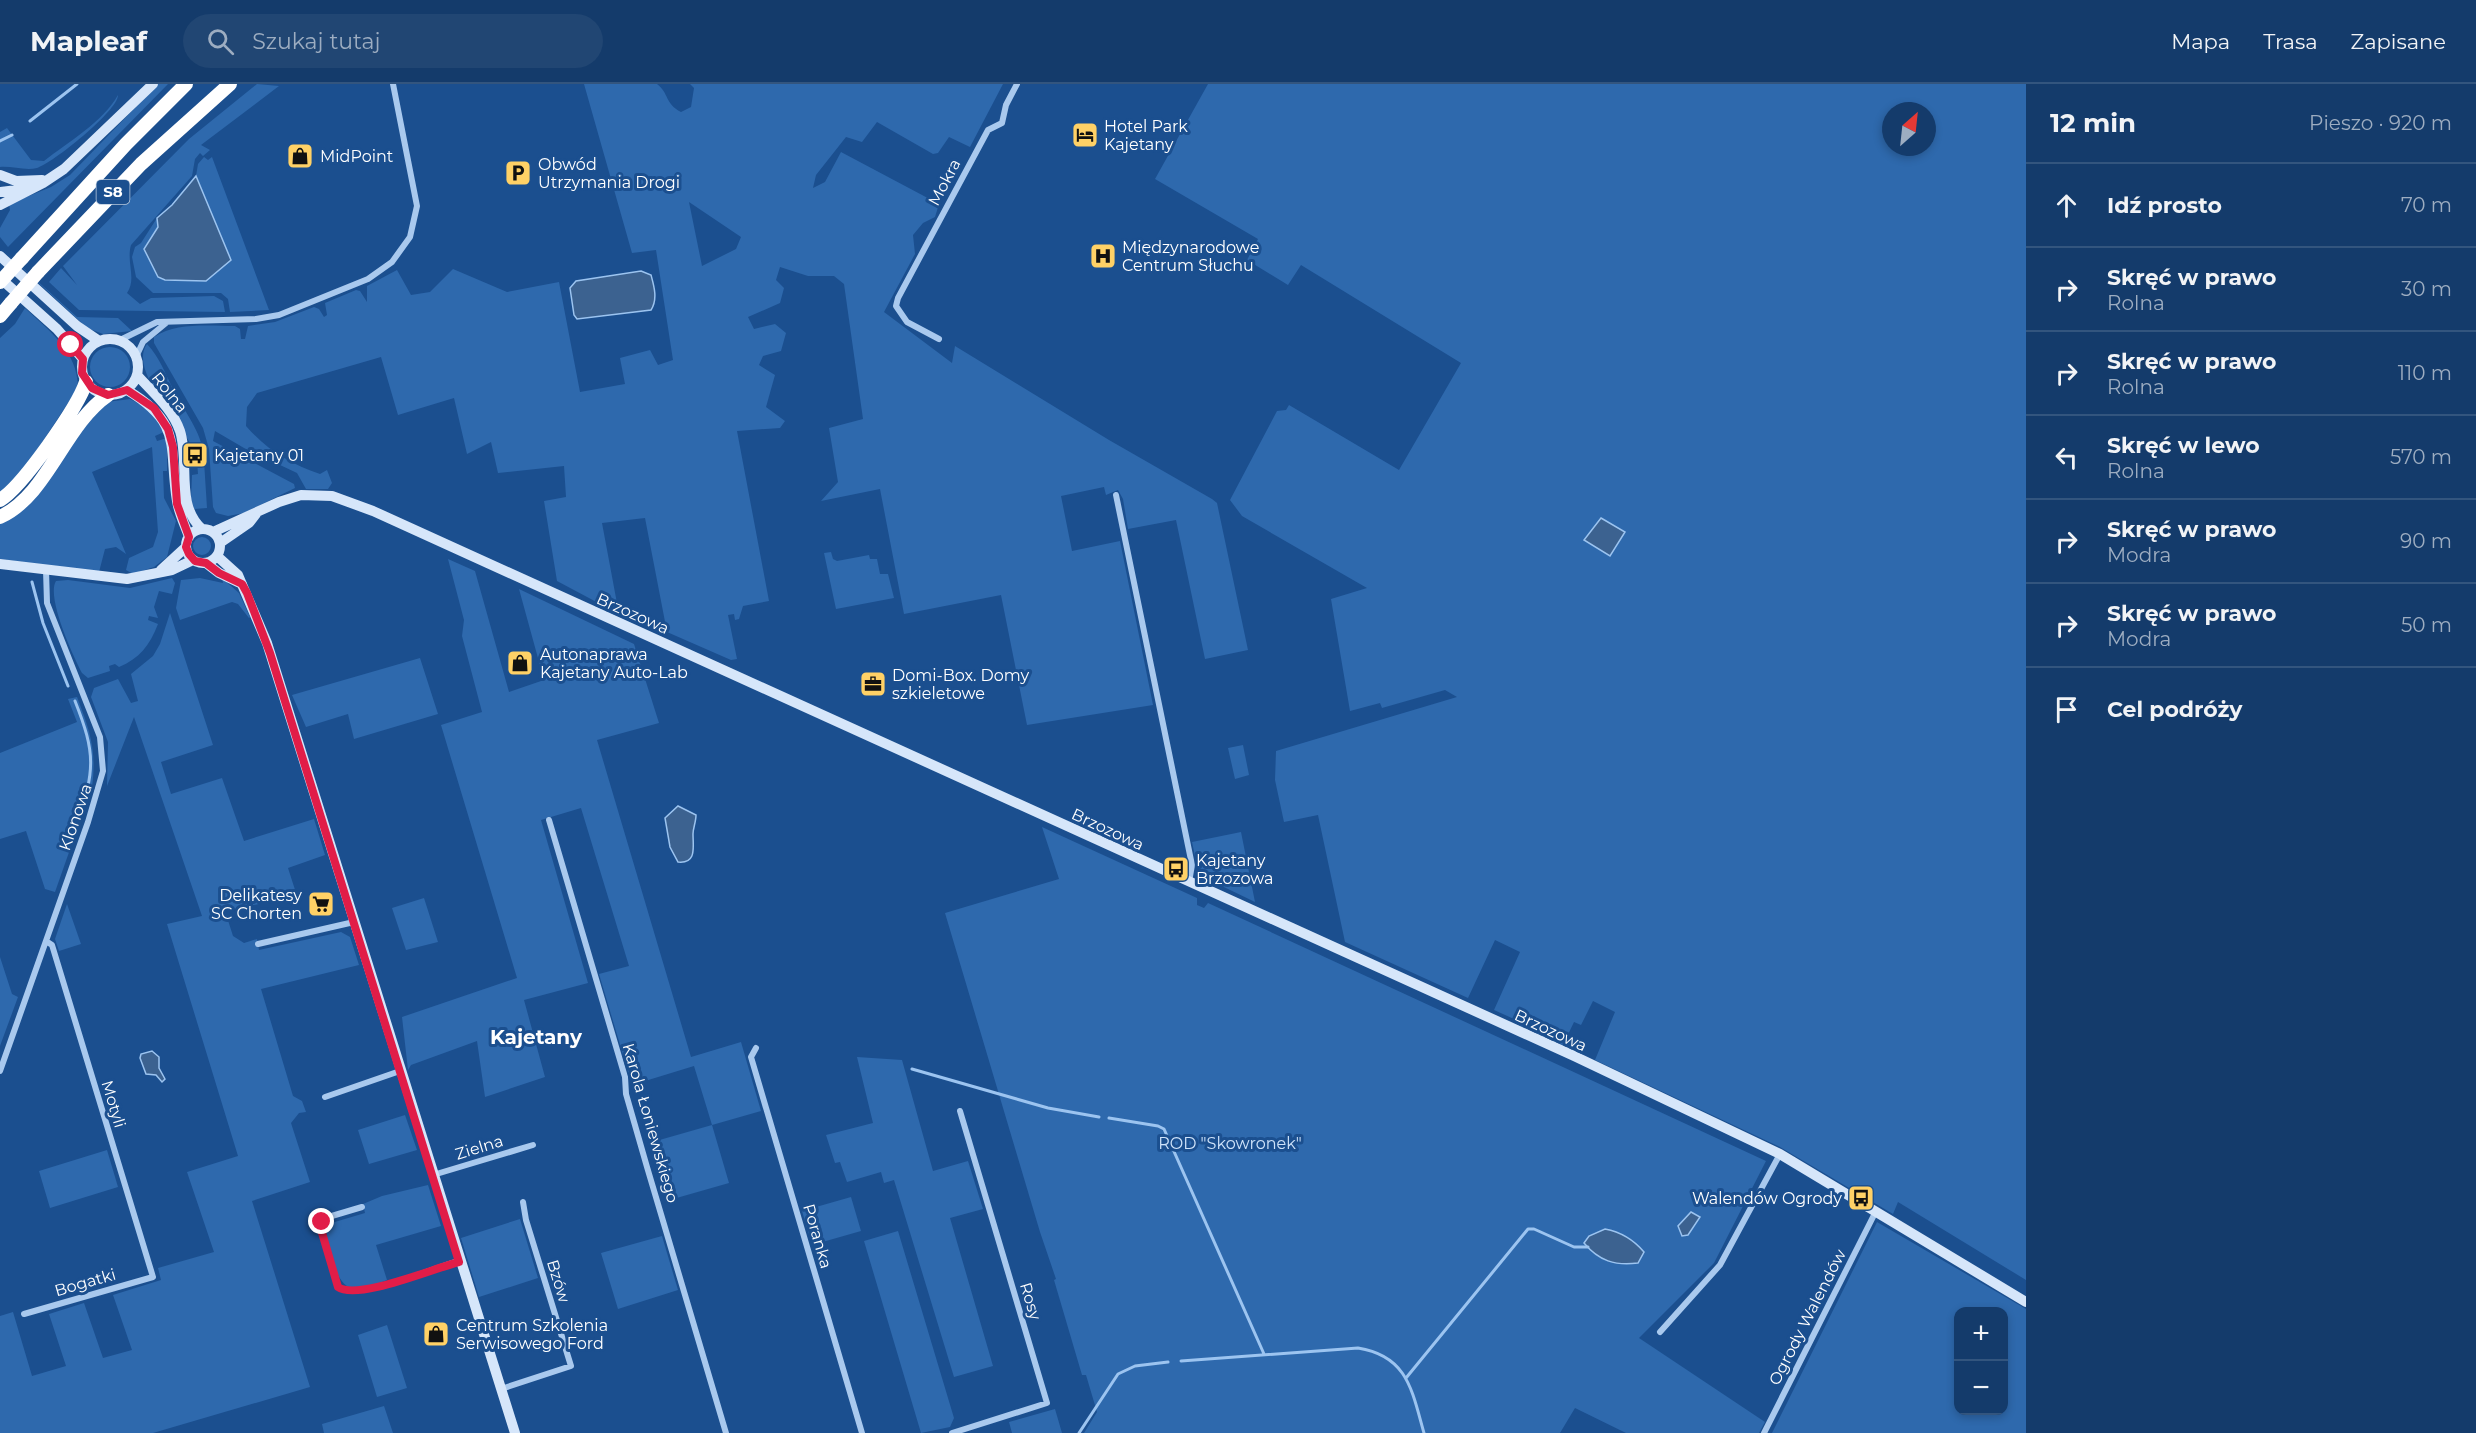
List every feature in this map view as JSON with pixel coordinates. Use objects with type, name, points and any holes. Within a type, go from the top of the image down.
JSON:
[{"type":"highway","name":"S8","points":[[0,280],[126,144],[186,84]]},
{"type":"highway","name":"S8","points":[[0,316],[38,272],[141,164],[230,84]]},
{"type":"highway","points":[[0,500],[26,475],[78,402],[86,382]]},
{"type":"highway","points":[[0,517],[15,507],[32,490],[83,418],[108,395]]},
{"type":"street","points":[[0,205],[54,177],[153,84]]},
{"type":"street","points":[[0,256],[78,326],[99,340],[120,340],[157,322],[256,319],[279,315],[368,279],[393,262],[410,237],[417,206],[393,84]]},
{"type":"street","name":"Mokra","points":[[939,339],[904,320],[896,306],[898,298],[988,130],[1002,123],[1006,105],[1017,84]]},
{"type":"street","points":[[0,175],[22,182],[54,177]]},
{"type":"street","points":[[0,192],[31,189]]},
{"type":"street","points":[[0,280],[57,329],[83,359]]},
{"type":"street","points":[[136,357],[143,342],[166,323]]},
{"type":"street","points":[[99,340],[88,349],[83,359],[82,373],[86,382],[95,391],[108,395],[127,390],[137,375],[136,357],[130,347],[120,340]]},
{"type":"street","name":"Rolna","points":[[137,375],[169,410],[178,426],[182,439],[188,508],[193,521],[220,543]]},
{"type":"street","name":"Rolna","points":[[127,390],[154,408],[168,429],[173,447],[177,504],[193,560]]},
{"type":"street","name":"Brzozowa","points":[[207,531],[301,495],[320,495],[350,501],[1581,1059],[1780,1154],[2026,1302]]},
{"type":"street","points":[[1116,495],[1192,865],[1189,883]]},
{"type":"street","name":"Brzozowa","points":[[220,543],[249,523],[256,514]]},
{"type":"street","points":[[161,570],[188,542],[207,531]]},
{"type":"street","points":[[206,563],[217,556],[220,543]]},
{"type":"street","points":[[217,556],[238,575],[267,643],[459,1262],[515,1433]]},
{"type":"street","points":[[0,564],[119,580],[137,578],[161,570],[172,570],[193,560],[206,563],[219,573],[242,584]]},
{"type":"street","name":"Klonowa","points":[[0,1071],[99,789],[103,765],[100,737],[47,603],[46,570]]},
{"type":"street","name":"Karola Łoniewskiego","points":[[549,820],[625,1077],[627,1094],[647,1167],[726,1433]]},
{"type":"street","points":[[258,944],[354,922]]},
{"type":"street","name":"Motyli","points":[[46,941],[52,945],[153,1277]]},
{"type":"street","name":"Poranka","points":[[756,1048],[751,1057],[862,1433]]},
{"type":"street","points":[[325,1097],[400,1071]]},
{"type":"street","name":"Rosy","points":[[952,1433],[1047,1403],[960,1111]]},
{"type":"street","name":"Zielna","points":[[432,1175],[533,1145]]},
{"type":"street","points":[[1660,1332],[1720,1265],[1780,1154]]},
{"type":"street","name":"Bzów","points":[[501,1389],[571,1366],[526,1221],[523,1202]]},
{"type":"street","points":[[362,1207],[325,1218],[320,1226],[338,1287],[342,1290],[360,1293],[459,1262]]},
{"type":"street","name":"Ogrody Walendów","points":[[1764,1433],[1875,1213]]},
{"type":"street","name":"Bogatki","points":[[24,1314],[153,1277]]},
{"type":"green space","points":[[158,84],[168,84],[8,247],[0,237],[0,228],[10,210],[9,204],[51,187],[70,175]]},
{"type":"green space","points":[[257,84],[279,86],[201,145],[210,150],[203,156],[200,153],[195,159],[192,176],[131,245],[130,251],[131,282],[127,293],[140,304],[151,298],[214,296],[223,301],[225,312],[79,310],[49,282],[61,268],[77,285],[63,266],[189,139]]},
{"type":"green space","points":[[584,84],[657,84],[664,91],[672,106],[681,112],[691,107],[694,88],[690,84],[1003,84],[970,147],[949,137],[938,153],[933,154],[877,122],[862,142],[846,137],[816,175],[813,188],[825,182],[841,152],[939,204],[935,217],[923,223],[913,235],[915,254],[884,312],[952,363],[955,346],[1217,503],[1248,650],[1205,659],[1176,520],[1128,529],[1123,499],[1118,490],[1106,495],[1104,487],[1061,496],[1072,551],[1120,541],[1153,705],[1027,725],[1001,595],[904,614],[880,489],[821,501],[838,482],[829,428],[863,419],[844,284],[834,276],[808,276],[780,267],[776,280],[784,288],[780,303],[748,317],[754,329],[775,324],[786,333],[781,351],[763,356],[759,365],[775,375],[766,407],[785,421],[780,428],[737,431],[769,601],[743,606],[739,619],[735,620],[734,614],[728,615],[737,659],[731,660],[667,632],[645,518],[602,523],[619,614],[557,581],[544,501],[566,497],[564,466],[498,473],[491,442],[467,454],[454,398],[398,415],[381,357],[257,393],[247,407],[246,426],[254,435],[271,449],[299,466],[320,474],[327,470],[332,483],[328,489],[306,489],[297,473],[244,448],[215,431],[213,441],[294,484],[295,488],[244,513],[228,516],[216,513],[213,507],[209,449],[203,428],[154,343],[154,337],[183,327],[235,326],[240,329],[241,339],[245,339],[248,326],[275,322],[314,307],[319,309],[324,317],[327,315],[325,303],[356,290],[360,291],[367,302],[367,286],[397,270],[411,295],[430,292],[453,269],[507,292],[559,282],[580,392],[625,384],[620,358],[650,350],[658,365],[673,360],[656,250],[632,253]],"holes":[[[689,202],[741,237],[736,249],[702,266]]]},
{"type":"green space","points":[[1208,84],[2026,84],[2026,1280],[1898,1202],[1893,1214],[1780,1147],[1595,1060],[1615,1012],[1593,1001],[1581,1025],[1574,1022],[1563,1045],[1513,1022],[1514,1019],[1494,1010],[1520,952],[1495,940],[1468,998],[1345,942],[1318,815],[1284,822],[1275,780],[1276,751],[1457,697],[1445,690],[1382,708],[1380,703],[1350,711],[1331,599],[1367,588],[1242,516],[1230,500],[1277,411],[1286,410],[1289,405],[1399,470],[1461,363],[1301,265],[1288,285],[1247,260],[1258,239],[1155,179]]},
{"type":"green space","points":[[118,95],[108,112],[97,124],[45,164],[33,169],[0,167],[0,132],[7,128],[31,160],[44,161],[94,123]]},
{"type":"green space","points":[[204,157],[208,160],[212,157],[269,310],[230,312],[228,299],[221,293],[153,293],[136,277],[132,257],[135,247],[141,243],[157,218],[158,226],[144,249],[231,260],[196,176],[198,164]]},
{"type":"green space","points":[[0,247],[77,317],[118,318],[132,331],[103,334],[87,328]]},
{"type":"green space","points":[[25,308],[68,352],[77,375],[78,388],[27,465],[0,494],[0,338],[15,324]]},
{"type":"green space","points":[[147,344],[159,360],[196,430],[204,457],[197,457],[196,447],[192,447],[150,381],[144,368],[143,355]]},
{"type":"green space","points":[[110,347],[118,348],[124,353],[129,359],[129,375],[124,381],[118,386],[110,387],[102,386],[96,381],[91,375],[90,367],[91,359],[96,353],[102,348]]},
{"type":"green space","points":[[130,399],[153,411],[164,432],[155,436],[157,441],[167,438],[167,471],[163,471],[164,498],[176,521],[167,557],[154,567],[133,574],[126,570],[129,558],[153,547],[158,532],[152,447],[92,472],[126,554],[116,547],[105,549],[99,572],[0,559],[0,523],[107,402]]},
{"type":"green space","points":[[197,461],[204,461],[207,508],[194,509],[191,498],[192,475],[198,474]]},
{"type":"green space","points":[[198,537],[206,537],[211,542],[209,553],[198,555],[193,550],[193,542]]},
{"type":"green space","points":[[831,552],[833,559],[837,561],[869,555],[870,559],[877,559],[880,574],[888,574],[894,598],[836,609],[824,553]]},
{"type":"green space","points":[[448,559],[475,571],[509,692],[544,680],[519,589],[634,644],[659,723],[597,740],[691,1057],[741,1042],[761,1111],[712,1125],[694,1066],[632,1085],[599,974],[629,966],[581,808],[541,820],[588,983],[524,1000],[545,1077],[485,1097],[477,1041],[411,1065],[408,1070],[402,1017],[517,978],[441,725],[482,712],[462,636],[464,620]]},
{"type":"green space","points":[[172,578],[175,583],[172,594],[159,591],[154,607],[158,618],[149,616],[148,620],[158,624],[143,650],[132,660],[119,667],[115,664],[109,666],[110,671],[88,678],[82,673],[57,613],[54,589],[56,581],[68,580],[130,588]]},
{"type":"green space","points":[[200,578],[223,583],[222,578],[239,593],[250,617],[238,604],[232,602],[180,620],[176,608],[181,580]]},
{"type":"green space","points":[[170,613],[213,745],[161,762],[171,794],[222,778],[244,841],[314,819],[325,855],[288,868],[297,896],[225,911],[233,936],[244,943],[257,939],[259,950],[341,932],[350,937],[359,965],[261,989],[293,1096],[302,1101],[306,1112],[299,1113],[291,1123],[310,1182],[252,1201],[310,1387],[153,1433],[0,1433],[0,1316],[13,1312],[32,1376],[66,1366],[49,1314],[84,1303],[103,1358],[132,1350],[113,1295],[161,1280],[158,1268],[214,1252],[187,1172],[238,1156],[167,924],[202,916],[134,717],[107,786],[108,742],[91,697],[94,688],[118,679],[131,703],[138,701],[131,674],[153,656],[160,644]]},
{"type":"green space","points":[[420,658],[438,714],[354,739],[348,714],[306,727],[292,695]]},
{"type":"green space","points":[[77,697],[86,720],[93,752],[92,787],[55,892],[45,889],[26,831],[0,839],[0,753],[77,722],[68,699]]},
{"type":"green space","points":[[1243,745],[1249,775],[1235,779],[1228,748]]},
{"type":"green space","name":"ROD \"Skowronek\"","points":[[1042,827],[1197,898],[1197,905],[1204,908],[1208,903],[1766,1161],[1714,1263],[1639,1338],[1765,1422],[1759,1433],[1626,1433],[1575,1408],[1560,1433],[1084,1433],[1097,1412],[1086,1375],[1082,1375],[1054,1280],[1056,1279],[945,913],[1059,879]]},
{"type":"green space","points":[[1241,832],[1255,902],[1199,875],[1192,842]]},
{"type":"green space","points":[[424,898],[438,942],[406,950],[392,908]]},
{"type":"green space","points":[[67,904],[81,944],[59,951],[55,939]]},
{"type":"green space","points":[[0,957],[12,994],[18,997],[0,1046]]},
{"type":"green space","points":[[857,1057],[902,1060],[933,1171],[968,1161],[983,1209],[950,1218],[993,1366],[954,1377],[894,1180],[884,1183],[881,1172],[847,1182],[840,1162],[835,1163],[826,1135],[873,1123]]},
{"type":"green space","points":[[405,1115],[417,1150],[369,1164],[358,1130]]},
{"type":"green space","points":[[712,1125],[729,1183],[666,1201],[649,1143]]},
{"type":"green space","points":[[107,1150],[118,1187],[50,1208],[39,1171]]},
{"type":"green space","points":[[428,1185],[441,1226],[376,1245],[387,1280],[360,1289],[344,1284],[331,1257],[325,1229],[328,1224],[365,1213],[363,1204],[382,1196]]},
{"type":"green space","points":[[851,1197],[861,1231],[812,1245],[802,1211]]},
{"type":"green space","points":[[520,1219],[538,1278],[479,1297],[461,1238]]},
{"type":"green space","points":[[1877,1222],[2026,1309],[2026,1433],[1772,1433]]},
{"type":"green space","points":[[898,1231],[954,1418],[950,1427],[921,1433],[864,1241]]},
{"type":"green space","points":[[662,1236],[678,1290],[618,1309],[601,1253]]},
{"type":"green space","points":[[387,1325],[407,1388],[377,1397],[358,1335]]},
{"type":"green space","points":[[384,1406],[393,1433],[324,1433],[322,1424]]},
{"type":"green space","points":[[1055,1409],[1062,1433],[1012,1433],[1009,1422]]},
{"type":"shaded area","points":[[196,176],[231,260],[206,281],[165,280],[158,277],[144,249],[158,227],[157,218],[172,205]]},
{"type":"shaded area","points":[[641,271],[651,275],[655,297],[651,310],[577,319],[574,315],[570,288],[576,281]]},
{"type":"shaded area","points":[[1601,518],[1625,532],[1610,556],[1584,540]]},
{"type":"shaded area","points":[[678,806],[696,815],[693,854],[684,862],[678,862],[670,847],[665,818]]},
{"type":"shaded area","points":[[152,1051],[159,1057],[159,1068],[165,1079],[162,1082],[156,1075],[146,1074],[140,1058],[141,1054]]},
{"type":"shaded area","points":[[1691,1212],[1700,1217],[1688,1235],[1682,1236],[1678,1226]]},
{"type":"shaded area","points":[[1605,1229],[1626,1237],[1640,1247],[1644,1252],[1638,1263],[1622,1264],[1608,1261],[1584,1243],[1589,1236]]},
{"type":"waterway","points":[[30,121],[77,84]]},
{"type":"waterway","points":[[0,141],[12,135]]},
{"type":"waterway","points":[[32,582],[43,623],[68,686]]},
{"type":"waterway","points":[[75,701],[87,735],[91,762],[87,789],[77,824]]},
{"type":"waterway","points":[[912,1069],[1048,1108],[1099,1117]]},
{"type":"waterway","points":[[1109,1118],[1164,1129],[1264,1354]]},
{"type":"waterway","points":[[1406,1378],[1528,1229],[1534,1229],[1574,1247],[1588,1247]]},
{"type":"waterway","points":[[1181,1361],[1358,1348],[1375,1352],[1398,1367],[1405,1378],[1416,1403],[1424,1433]]},
{"type":"waterway","points":[[1079,1433],[1118,1374],[1135,1366],[1168,1362]]},
{"type":"place","name":"Hotel Park Kajetany","points":[[1085,135]]},
{"type":"place","name":"MidPoint","points":[[300,156]]},
{"type":"place","name":"Obwód Utrzymania Drogi","points":[[518,173]]},
{"type":"place","name":"Międzynarodowe Centrum Słuchu","points":[[1103,256]]},
{"type":"place","name":"Kajetany 01","points":[[195,455]]},
{"type":"place","name":"Autonaprawa Kajetany Auto-Lab","points":[[520,663]]},
{"type":"place","name":"Domi-Box. Domy szkieletowe","points":[[873,684]]},
{"type":"place","name":"Kajetany Brzozowa","points":[[1176,869]]},
{"type":"place","name":"Delikatesy SC Chorten","points":[[321,904]]},
{"type":"place","name":"Walendów Ogrody","points":[[1861,1198]]},
{"type":"place","name":"Centrum Szkolenia Serwisowego Ford","points":[[436,1334]]},
{"type":"district","name":"Kajetany","points":[[536,1037]]},
{"type":"route","points":[[71,345],[83,359],[82,373],[92,388],[108,395],[120,394],[127,390],[150,405],[160,416],[172,441],[176,497],[189,537],[187,551],[195,561],[206,563],[219,573],[242,584],[247,593],[267,643],[459,1262],[360,1293],[342,1290],[338,1287],[320,1226],[322,1222]]}]
